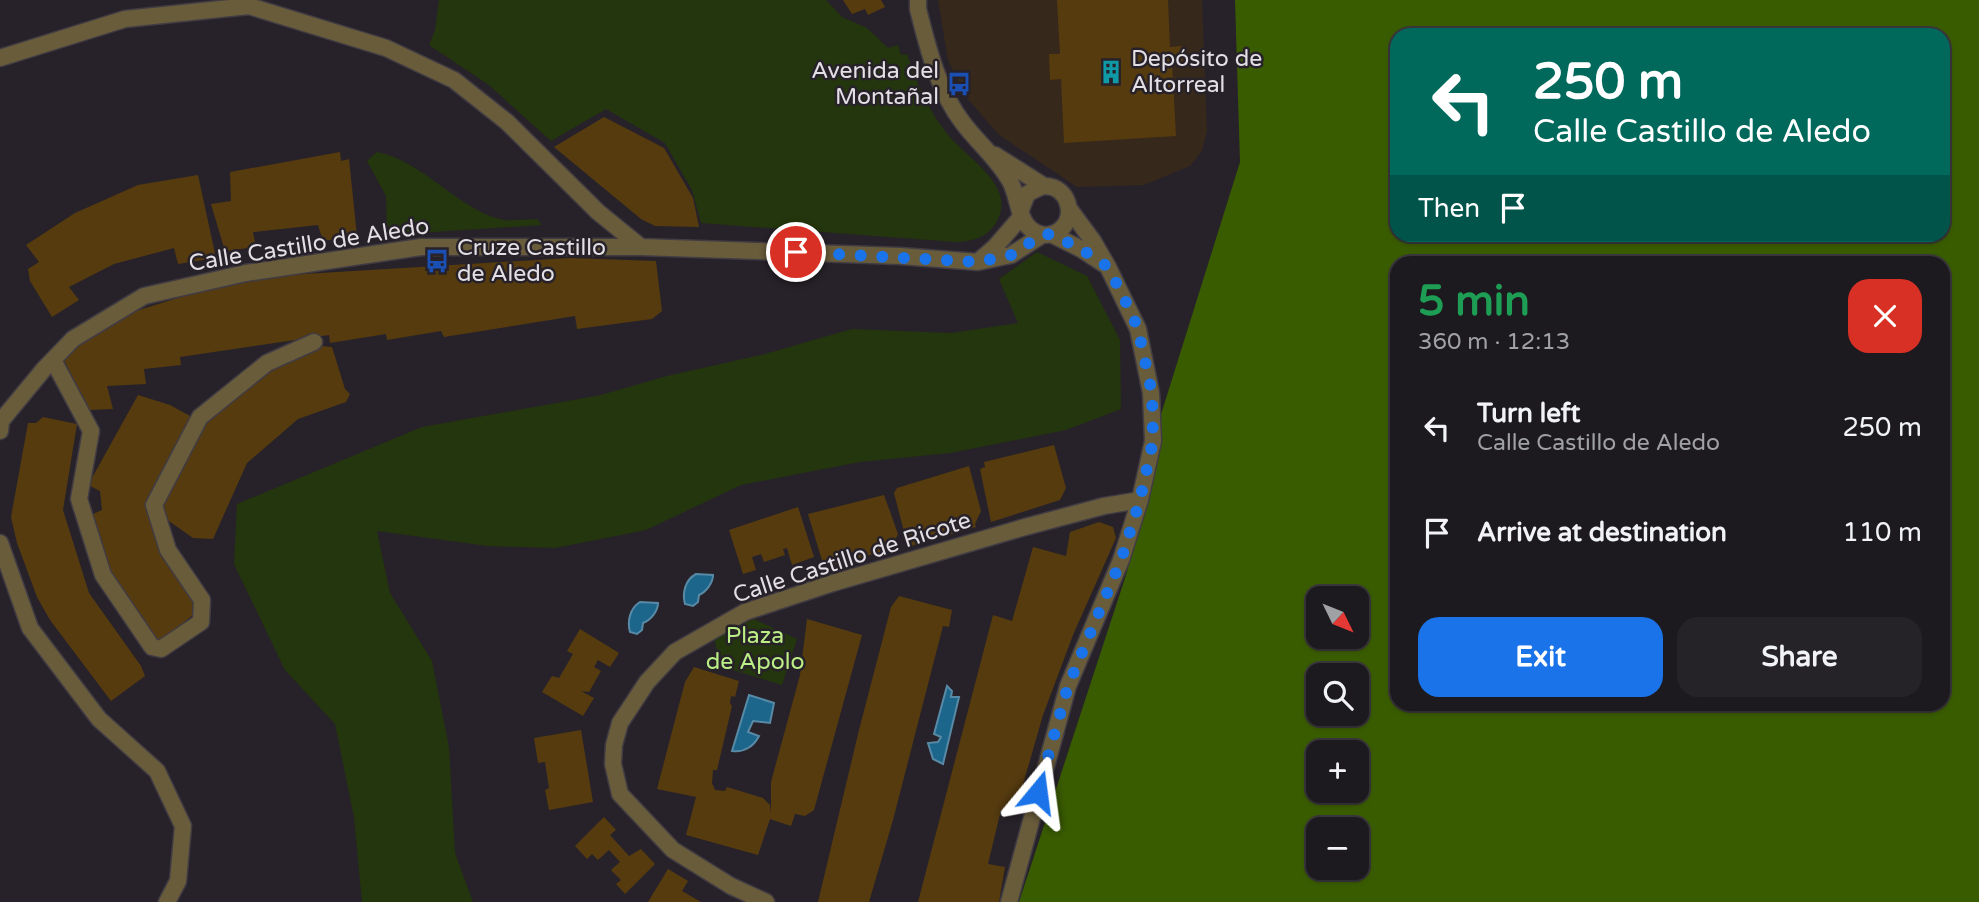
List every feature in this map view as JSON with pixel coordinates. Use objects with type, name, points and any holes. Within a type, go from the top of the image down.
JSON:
[{"type":"street","points":[[918,0],[933,67],[962,122],[990,152],[1011,182],[1021,214],[1029,229],[1081,249],[1108,267]]},
{"type":"street","points":[[0,58],[125,19],[249,6],[386,48],[454,80],[507,122],[598,212],[641,247]]},
{"type":"street","points":[[990,152],[1044,186],[1057,189],[1066,197],[1070,210],[1108,267],[1138,329],[1152,393],[1153,441],[1140,500],[1121,560],[1068,686],[1009,902]]},
{"type":"street","points":[[978,262],[995,247],[1021,214],[1027,194],[1044,186]]},
{"type":"street","points":[[1047,235],[1061,229],[1068,220],[1070,210]]},
{"type":"street","name":"Calle Castillo de Aledo","points":[[0,431],[1,421],[73,340],[144,296],[246,273],[421,247],[641,247],[900,256],[978,262],[1011,255],[1047,235]]},
{"type":"street","points":[[53,360],[90,431],[79,499],[103,575],[152,648],[161,649],[201,622],[202,600],[168,550],[154,505],[200,417],[267,363],[314,342]]},
{"type":"street","name":"Calle Castillo de Ricote","points":[[766,902],[732,886],[673,850],[620,794],[613,764],[614,745],[620,723],[647,682],[676,652],[745,612],[833,583],[1025,527],[1104,506],[1140,500]]},
{"type":"street","points":[[0,543],[30,628],[99,719],[157,771],[183,826],[178,881],[167,902]]},
{"type":"shaded area","points":[[938,0],[1202,0],[1207,131],[1202,151],[1190,166],[1144,185],[1077,187],[999,135],[967,98],[948,60]]},
{"type":"green space","points":[[439,0],[826,0],[842,17],[867,28],[888,48],[898,45],[901,55],[907,54],[923,94],[939,122],[994,183],[1000,195],[1001,208],[997,221],[980,238],[956,242],[701,223],[692,190],[665,143],[606,109],[551,141],[489,85],[429,45],[435,30]]},
{"type":"green space","points":[[1235,0],[1979,0],[1979,902],[1019,902],[1127,572],[1148,456],[1240,162]]},
{"type":"green space","points":[[377,152],[409,164],[483,213],[503,220],[537,219],[542,225],[387,235],[386,196],[367,161]]},
{"type":"green space","points":[[1037,252],[1087,276],[1120,340],[1121,409],[1066,430],[950,453],[860,462],[741,485],[646,530],[555,548],[488,546],[377,531],[390,593],[432,661],[449,747],[455,853],[473,902],[362,902],[354,817],[335,724],[285,670],[234,564],[237,504],[422,427],[601,395],[852,329],[951,333],[1018,323],[999,279]]},
{"type":"green space","name":"Plaza de Apolo","points":[[754,619],[797,639],[782,685],[720,666],[714,637]]},
{"type":"water","points":[[696,574],[713,575],[709,587],[699,595],[698,602],[693,606],[685,604],[684,591],[689,580]]},
{"type":"water","points":[[640,602],[658,603],[654,615],[643,623],[642,630],[637,634],[630,632],[629,619]]},
{"type":"water","points":[[947,686],[952,691],[951,697],[959,697],[943,764],[933,759],[928,743],[938,742],[941,737],[934,734]]},
{"type":"water","points":[[749,695],[774,703],[770,723],[753,721],[748,732],[759,736],[757,740],[744,750],[732,751]]},
{"type":"building","points":[[843,0],[881,0],[885,7],[868,15],[865,9],[852,14]]},
{"type":"building","name":"Depósito de Altorreal","points":[[1057,0],[1168,0],[1170,47],[1182,46],[1183,64],[1172,64],[1176,136],[1064,143],[1061,79],[1050,80],[1049,54],[1060,54]]},
{"type":"building","points":[[604,117],[664,148],[693,198],[699,227],[655,226],[641,219],[554,147]]},
{"type":"building","points":[[340,152],[341,161],[349,159],[357,236],[323,241],[318,225],[253,232],[256,247],[225,251],[211,204],[231,201],[230,172]]},
{"type":"building","points":[[198,175],[216,258],[178,264],[174,248],[114,264],[69,287],[79,300],[52,317],[30,281],[28,269],[39,262],[26,245],[75,213],[138,185]]},
{"type":"building","points":[[570,258],[656,261],[662,311],[652,319],[577,329],[575,316],[444,337],[441,331],[387,340],[386,334],[330,343],[329,335],[180,357],[181,365],[144,369],[146,384],[107,386],[113,409],[89,410],[62,356],[82,339],[123,315],[200,291],[271,276]]},
{"type":"building","points":[[321,346],[332,347],[345,389],[350,394],[346,402],[298,419],[247,463],[213,539],[193,538],[166,519],[163,504],[205,424],[274,367]]},
{"type":"building","points":[[138,395],[170,405],[192,417],[146,507],[164,557],[194,603],[193,615],[164,638],[154,641],[109,573],[91,515],[102,510],[100,491],[88,485]]},
{"type":"building","points":[[43,417],[77,424],[63,510],[89,593],[141,666],[145,676],[111,701],[50,620],[37,597],[17,543],[11,517],[28,423],[36,423]]},
{"type":"building","points":[[1054,445],[1066,488],[1060,500],[991,522],[980,469],[985,467],[984,462]]},
{"type":"building","points":[[969,466],[981,511],[976,527],[911,546],[907,543],[894,493],[897,488]]},
{"type":"building","points":[[884,495],[898,534],[890,550],[824,567],[808,514]]},
{"type":"building","points":[[798,507],[814,557],[792,565],[787,548],[783,549],[785,555],[764,562],[761,554],[752,557],[756,570],[743,574],[729,530]]},
{"type":"building","points":[[1099,522],[1113,527],[1116,538],[1073,635],[1043,715],[1018,802],[1001,810],[988,864],[1005,867],[999,902],[918,902],[993,615],[1012,621],[1033,547],[1066,556],[1070,532]]},
{"type":"building","points":[[899,596],[952,610],[949,627],[943,626],[869,902],[818,902],[891,607]]},
{"type":"building","points":[[807,619],[862,635],[814,810],[805,816],[795,814],[791,826],[770,819],[758,855],[686,835],[696,797],[657,789],[685,682],[694,667],[739,681],[735,697],[731,696],[732,706],[717,770],[713,770],[712,783],[715,790],[725,791],[727,787],[763,798],[770,805],[771,814],[771,782],[800,675]]},
{"type":"building","points":[[580,629],[619,653],[610,667],[598,660],[594,667],[601,671],[589,692],[581,691],[594,698],[583,716],[542,692],[552,676],[559,678],[573,654],[567,651]]},
{"type":"building","points":[[581,730],[593,802],[549,810],[545,790],[549,788],[545,762],[538,763],[534,738]]},
{"type":"building","points":[[604,817],[616,830],[610,835],[629,856],[641,849],[655,864],[625,894],[616,884],[621,880],[611,870],[620,862],[609,850],[598,860],[592,854],[587,859],[575,846]]},
{"type":"building","points":[[668,869],[688,881],[682,891],[701,902],[648,902]]},
{"type":"place","name":"Depósito de Altorreal","points":[[1111,72]]},
{"type":"place","name":"Avenida del Montañal","points":[[959,84]]},
{"type":"place","name":"Cruze Castillo de Aledo","points":[[437,261]]},
{"type":"route","points":[[796,252],[978,262],[1011,255],[1042,235],[1051,234],[1108,267],[1122,292],[1138,329],[1152,393],[1153,441],[1140,500],[1121,560],[1068,686],[1038,792]]}]
